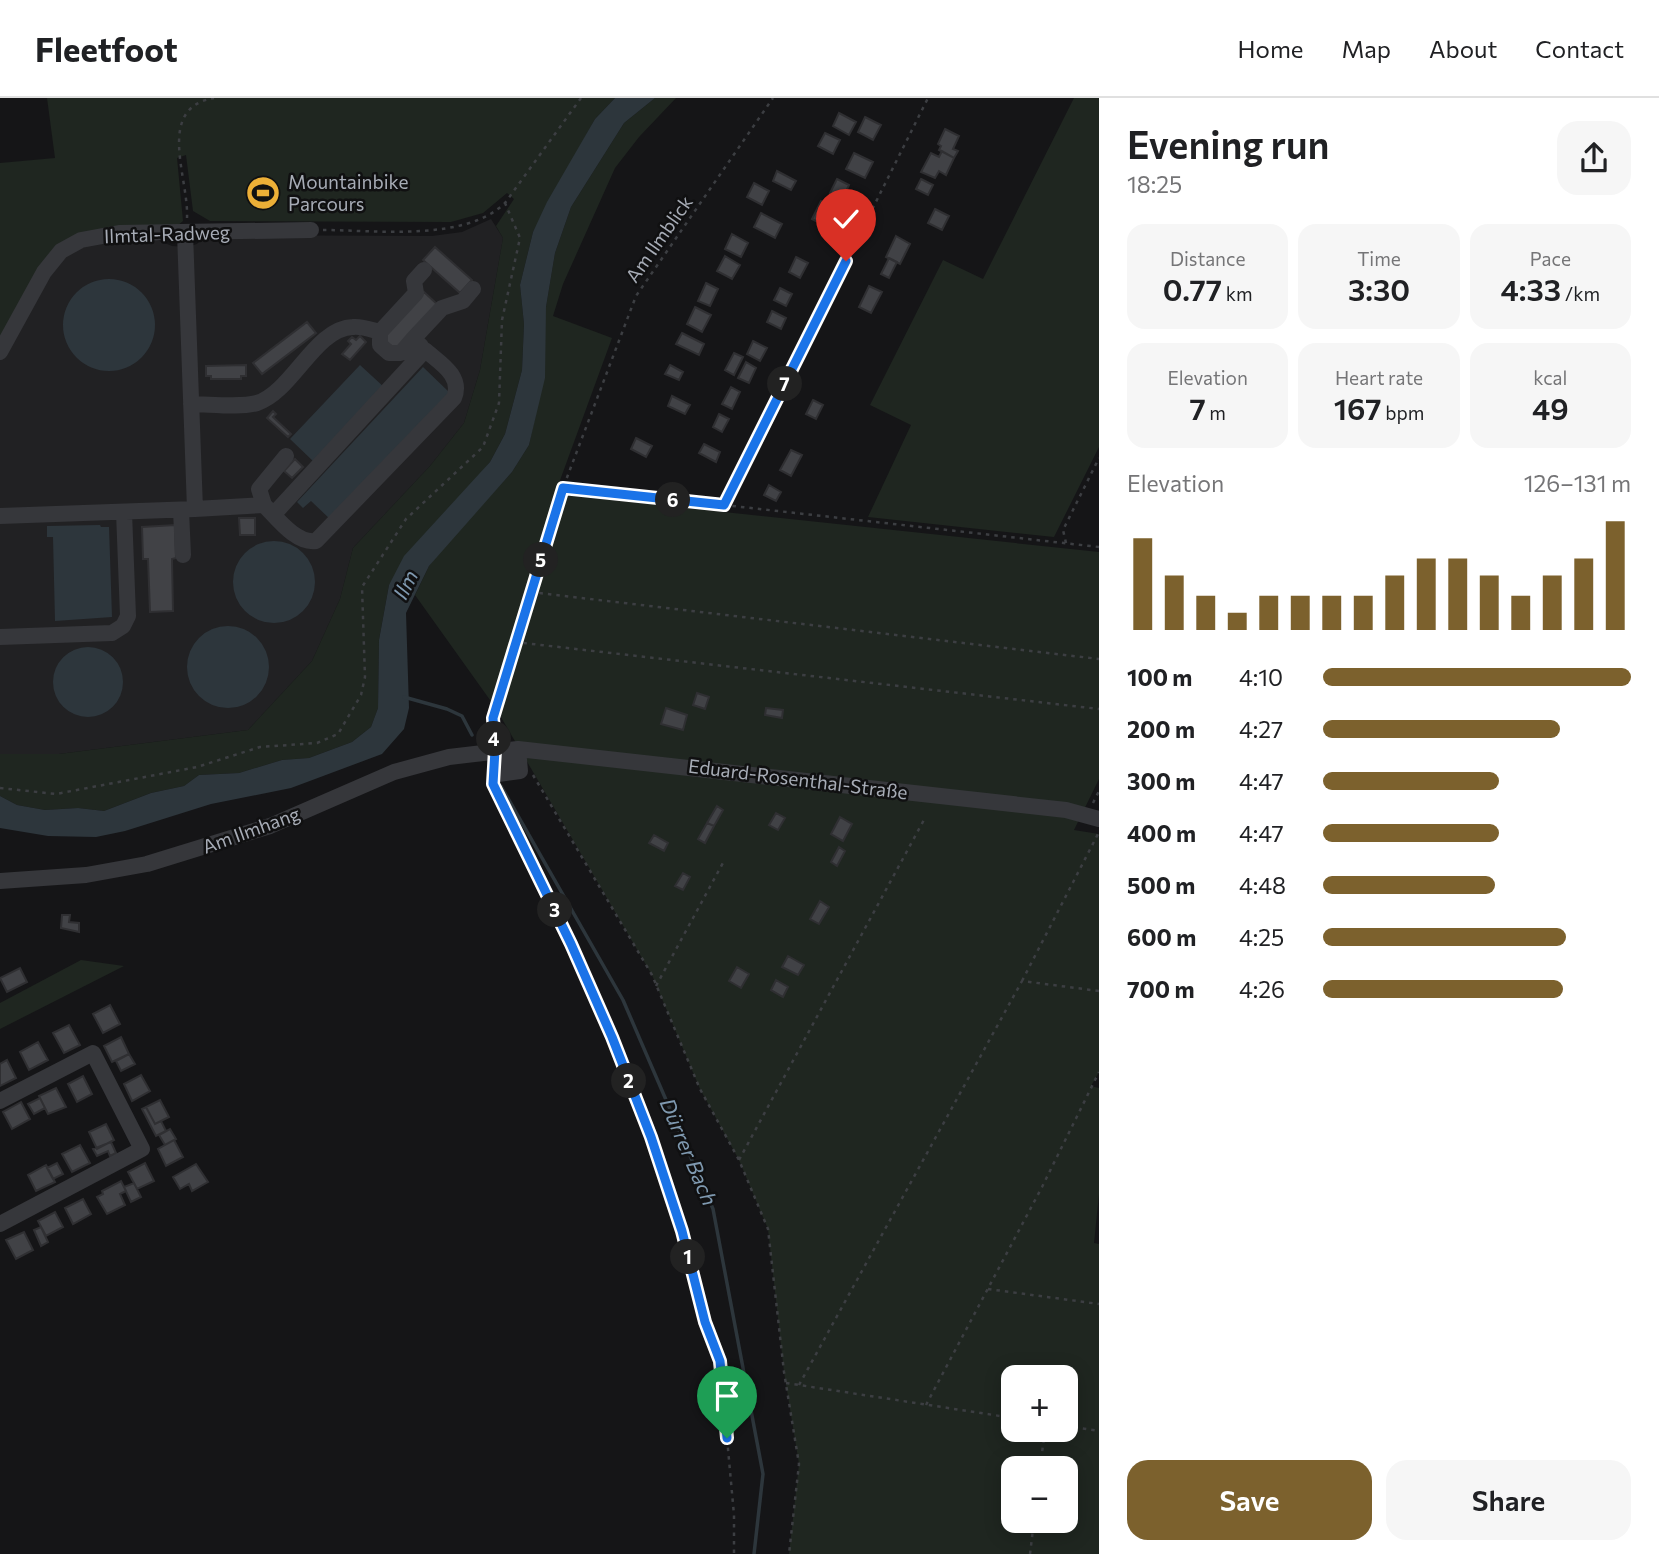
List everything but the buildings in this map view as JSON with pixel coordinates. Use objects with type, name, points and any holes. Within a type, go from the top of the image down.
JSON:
[{"type":"street","name":"Ilmtal-Radweg","points":[[0,352],[44,272],[61,251],[80,240],[103,234],[311,230]]},
{"type":"street","points":[[183,555],[188,509],[191,404],[186,233]]},
{"type":"street","points":[[419,344],[401,353],[389,353],[380,345],[380,332],[416,293],[414,281],[424,270]]},
{"type":"street","points":[[0,516],[188,509],[269,509],[419,344],[442,308],[463,301],[473,289]]},
{"type":"street","points":[[191,404],[255,404],[273,396],[324,341],[340,329],[355,326],[380,332]]},
{"type":"street","points":[[286,456],[259,489],[269,509],[302,539],[310,542],[322,538],[454,398],[457,390],[452,374],[419,344]]},
{"type":"street","points":[[0,637],[113,633],[123,626],[128,616],[124,512]]},
{"type":"street","name":"Eduard-Rosenthal-Straße","points":[[495,750],[518,755],[1066,810],[1099,819]]},
{"type":"street","name":"Am Ilmhang","points":[[0,881],[86,875],[147,864],[270,826],[394,772],[449,757],[495,750]]},
{"type":"street","points":[[0,1101],[93,1053],[142,1149],[0,1224]]},
{"type":"path","points":[[186,233],[187,213],[179,146],[180,125],[186,111],[193,105],[214,98]]},
{"type":"path","points":[[311,230],[446,228],[489,216],[505,203],[581,98]]},
{"type":"path","name":"Am Ilmblick","points":[[495,750],[492,728],[495,707],[515,642],[563,488],[636,296],[773,98]]},
{"type":"path","points":[[724,505],[928,98]]},
{"type":"path","points":[[0,788],[56,794],[197,767],[260,747],[317,743],[338,734],[362,695],[366,677],[362,587],[406,519],[483,447],[499,403],[502,320],[520,238],[505,203]]},
{"type":"path","points":[[1066,543],[1063,530],[1099,458]]},
{"type":"path","points":[[563,488],[1099,547]]},
{"type":"path","points":[[531,592],[1099,659]]},
{"type":"path","points":[[515,642],[1099,709]]},
{"type":"path","points":[[518,755],[656,986],[700,1089],[739,1160],[768,1229],[786,1383],[799,1464],[789,1554]]},
{"type":"path","points":[[493,784],[571,944],[617,1049],[682,1231],[705,1322],[720,1361],[734,1515],[734,1554]]},
{"type":"path","points":[[739,1160],[925,818]]},
{"type":"path","points":[[799,1385],[1022,981],[1099,831]]},
{"type":"path","points":[[656,986],[724,861]]},
{"type":"path","points":[[1022,981],[1099,990]]},
{"type":"path","points":[[926,1405],[1099,1072]]},
{"type":"path","points":[[988,1289],[1099,1304]]},
{"type":"path","points":[[786,1383],[1001,1416]]},
{"type":"path","points":[[1078,1428],[1099,1431]]},
{"type":"path","points":[[1030,1554],[1033,1533]]},
{"type":"shaded area","points":[[47,98],[615,98],[595,119],[533,232],[520,285],[524,324],[522,370],[505,434],[490,462],[389,585],[379,640],[378,708],[371,727],[352,742],[309,758],[282,760],[239,773],[199,775],[184,786],[151,793],[104,811],[78,808],[45,810],[17,805],[0,796],[0,754],[59,754],[248,730],[312,661],[340,599],[353,548],[430,466],[464,423],[480,370],[503,238],[496,226],[514,199],[507,193],[483,213],[451,222],[210,221],[193,211],[186,155],[177,158],[183,221],[177,226],[81,234],[0,341],[0,163],[55,158]]},
{"type":"shaded area","points":[[655,98],[676,98],[639,137],[615,168],[563,284],[553,316],[612,338],[555,494],[1099,552],[1099,779],[1074,830],[1099,834],[1099,1072],[1091,1086],[1099,1088],[1099,1194],[1094,1243],[1099,1244],[1099,1554],[789,1554],[799,1464],[784,1372],[768,1229],[739,1160],[700,1089],[652,975],[495,707],[415,595],[429,566],[512,472],[529,445],[536,413],[546,307],[555,253],[571,207],[624,123]]},
{"type":"shaded area","points":[[1074,98],[1099,98],[1099,447],[1054,537],[868,517],[911,425],[870,405],[943,260],[983,279]]},
{"type":"shaded area","points":[[491,219],[503,238],[480,370],[464,423],[430,466],[353,548],[340,599],[312,661],[248,730],[59,754],[0,754],[0,358],[56,262],[82,242],[152,238],[172,246],[187,247],[197,244],[205,235],[432,236],[462,232]]},
{"type":"shaded area","points":[[81,960],[124,966],[0,1029],[0,1003]]},
{"type":"water","name":"Ilm","points":[[615,98],[655,98],[624,123],[571,207],[555,253],[546,307],[545,378],[529,445],[512,472],[429,566],[406,613],[409,708],[404,729],[382,754],[291,788],[211,804],[125,831],[96,837],[48,836],[0,828],[0,796],[17,805],[45,810],[78,808],[104,811],[151,793],[184,786],[199,775],[239,773],[282,760],[309,758],[352,742],[371,727],[378,708],[379,640],[389,585],[404,556],[490,462],[505,434],[522,370],[524,324],[520,285],[533,232],[547,202],[595,119]]},
{"type":"water","points":[[109,279],[127,282],[142,292],[152,307],[155,325],[152,343],[142,358],[127,368],[109,371],[91,368],[76,358],[66,343],[63,325],[66,307],[76,292],[91,282]]},
{"type":"water","points":[[360,365],[385,388],[314,462],[290,439]]},
{"type":"water","points":[[423,367],[450,393],[331,520],[311,501],[303,508],[297,502]]},
{"type":"water","points":[[47,526],[109,527],[112,617],[55,621],[53,537],[47,537]]},
{"type":"water","points":[[274,541],[290,544],[303,553],[312,566],[315,582],[312,598],[303,611],[290,620],[274,623],[258,620],[245,611],[236,598],[233,582],[236,566],[245,553],[258,544]]},
{"type":"water","points":[[220,626],[236,626],[251,633],[262,644],[269,659],[266,683],[257,696],[236,708],[220,708],[205,701],[194,690],[187,675],[187,659],[194,644],[205,633]]},
{"type":"water","points":[[88,647],[113,657],[123,682],[113,707],[88,717],[63,707],[53,682],[63,657]]},
{"type":"waterway","name":"Dürrer Bach","points":[[404,697],[462,716],[472,735]]},
{"type":"waterway","name":"Dürrer Bach","points":[[501,786],[623,1000],[713,1209],[763,1474],[754,1554]]},
{"type":"place","name":"Mountainbike Parcours","points":[[263,193]]},
{"type":"route","points":[[727,1438],[720,1361],[705,1322],[682,1231],[651,1137],[612,1037],[571,944],[493,784],[493,718],[563,488],[724,505],[846,261]]}]
